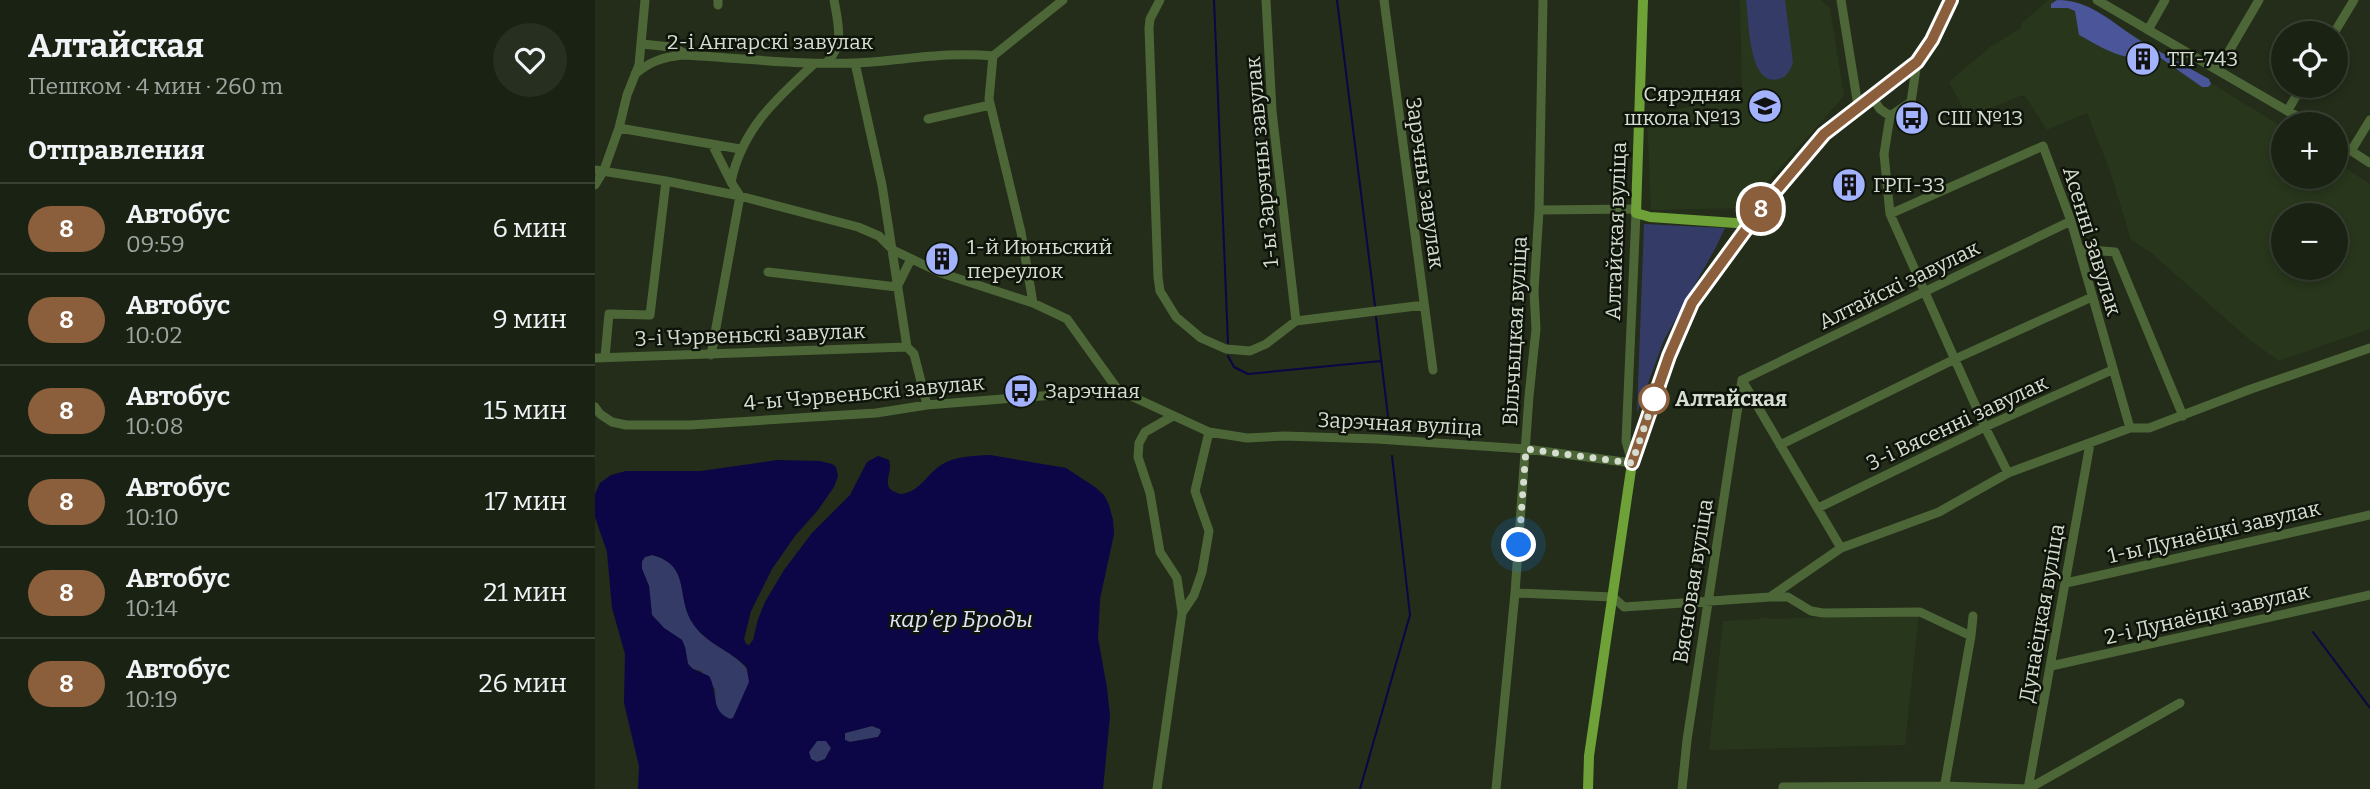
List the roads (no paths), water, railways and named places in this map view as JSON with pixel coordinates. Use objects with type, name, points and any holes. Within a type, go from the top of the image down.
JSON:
[{"type":"main road","name":"Алтайская вуліца","points":[[1636,211],[1643,0]]},
{"type":"main road","name":"Алтайская вуліца","points":[[1588,789],[1588,756],[1632,463],[1681,326],[1692,303],[1791,170],[1824,134],[1917,62],[1932,40],[1951,0]]},
{"type":"main road","points":[[1636,211],[1650,217],[1750,224]]},
{"type":"street","points":[[595,185],[619,128],[635,74],[642,44],[645,0]]},
{"type":"street","points":[[826,63],[834,55],[838,44],[839,26],[834,0]]},
{"type":"street","points":[[1033,303],[1021,232],[990,105],[993,56],[1063,0]]},
{"type":"street","points":[[1160,0],[1150,19],[1149,28],[1160,291],[1176,317],[1201,338],[1226,349],[1250,351],[1266,344],[1296,321],[1424,305]]},
{"type":"street","name":"1-ы Зарэчны завулак","points":[[1266,0],[1272,111],[1296,321]]},
{"type":"street","name":"Зарэчны завулак","points":[[1384,0],[1433,370]]},
{"type":"street","name":"Вільчыцкая вуліца","points":[[1496,789],[1536,329],[1534,291],[1539,210],[1543,0]]},
{"type":"street","points":[[1841,0],[1858,106]]},
{"type":"street","points":[[2097,0],[2291,112]]},
{"type":"street","points":[[2148,30],[2165,0]]},
{"type":"street","points":[[2218,70],[2259,0]]},
{"type":"street","points":[[2341,21],[2354,0]]},
{"type":"street","points":[[642,44],[671,47],[689,55]]},
{"type":"street","name":"2-і Ангарскі завулак","points":[[635,74],[649,62],[662,57],[689,55],[814,64],[971,53],[993,56]]},
{"type":"street","points":[[1917,62],[1911,102],[1890,116],[1884,154],[1890,214],[2008,473]]},
{"type":"street","points":[[855,63],[871,129],[907,347],[914,354],[927,405]]},
{"type":"street","points":[[731,182],[740,149],[772,102],[814,64]]},
{"type":"street","points":[[1872,97],[1890,116]]},
{"type":"street","points":[[2288,110],[2295,98]]},
{"type":"street","points":[[928,119],[990,105]]},
{"type":"street","points":[[2351,151],[2370,120]]},
{"type":"street","points":[[619,128],[740,149]]},
{"type":"street","points":[[711,355],[740,196],[712,144]]},
{"type":"street","name":"Асенні завулак","points":[[1890,214],[2043,146],[2071,221],[2130,428]]},
{"type":"street","points":[[2348,149],[2370,163]]},
{"type":"street","name":"Зарэчная вуліца","points":[[600,170],[740,196],[857,227],[879,236],[893,250],[941,273],[1033,303],[1067,319],[1118,390],[1209,432],[1247,438],[1283,436],[1377,439],[1526,449],[1632,463]]},
{"type":"street","points":[[600,358],[609,314],[650,315],[666,181]]},
{"type":"street","points":[[1539,210],[1636,211]]},
{"type":"street","name":"Алтайская вуліца","points":[[1632,463],[1626,441],[1636,211]]},
{"type":"street","name":"Алтайскі завулак","points":[[1742,380],[2071,221]]},
{"type":"street","points":[[2079,249],[2115,252],[2183,416]]},
{"type":"street","points":[[897,287],[911,259]]},
{"type":"street","points":[[768,272],[897,287]]},
{"type":"street","points":[[1780,445],[1955,359],[2092,297]]},
{"type":"street","name":"3-і Чэрвеньскі завулак","points":[[600,358],[907,347]]},
{"type":"street","points":[[1770,597],[1840,548],[1939,512],[2008,473],[2130,428],[2149,428],[2251,388],[2370,348]]},
{"type":"street","name":"3-і Вясенні завулак","points":[[1818,508],[1985,427],[2112,370]]},
{"type":"street","points":[[1742,380],[1840,548]]},
{"type":"street","name":"Вясновая вуліца","points":[[1682,789],[1687,740],[1742,380]]},
{"type":"street","name":"4-ы Чэрвеньскі завулак","points":[[595,407],[612,422],[626,425],[702,424],[876,414],[927,405],[1118,390]]},
{"type":"street","points":[[1157,789],[1182,613],[1181,595],[1177,579],[1160,552],[1150,493],[1138,457],[1139,443],[1145,432],[1173,416]]},
{"type":"street","points":[[1182,613],[1202,572],[1209,531],[1195,491],[1209,432]]},
{"type":"street","name":"Дунаёцкая вуліца","points":[[2028,789],[2090,444]]},
{"type":"street","name":"1-ы Дунаёцкі завулак","points":[[2066,583],[2370,515]]},
{"type":"street","points":[[1515,593],[1613,597],[1624,607],[1788,597],[1811,611],[1823,614],[1920,612],[1971,636]]},
{"type":"street","name":"2-і Дунаёцкі завулак","points":[[2051,666],[2370,595]]},
{"type":"street","points":[[1944,788],[1973,616]]},
{"type":"street","points":[[1783,789],[2028,789],[2179,703]]},
{"type":"water","name":"карʼер Броды","points":[[990,455],[1066,468],[1095,487],[1104,495],[1109,505],[1114,534],[1100,599],[1098,638],[1110,716],[1103,789],[638,789],[639,766],[624,703],[625,654],[612,608],[607,552],[595,517],[595,494],[600,483],[611,475],[626,471],[701,471],[777,460],[820,461],[836,467],[838,476],[834,487],[772,569],[751,611],[744,639],[749,645],[765,602],[784,570],[812,533],[850,495],[867,462],[878,456],[889,460],[888,485],[894,492],[901,494],[913,490],[946,462],[964,457]],"holes":[[[652,555],[664,560],[678,574],[687,612],[697,630],[747,668],[749,682],[733,718],[724,715],[717,706],[709,676],[688,664],[682,640],[664,628],[652,615],[649,586],[642,569],[642,561]],[[872,726],[881,732],[878,737],[850,742],[845,740],[845,733]],[[817,741],[826,741],[831,748],[825,759],[817,762],[811,759],[809,752]]]},
{"type":"waterway","points":[[1214,0],[1228,343]]},
{"type":"waterway","points":[[1337,0],[1375,306]]},
{"type":"waterway","points":[[1376,317],[1390,433]]},
{"type":"waterway","points":[[1228,356],[1234,367],[1248,374],[1381,361]]},
{"type":"waterway","points":[[1360,789],[1410,615],[1392,456]]},
{"type":"waterway","points":[[2313,632],[2370,708]]},
{"type":"place","name":"ТП-743","points":[[2143,59]]},
{"type":"place","name":"Сярэдняя школа №13","points":[[1765,106]]},
{"type":"place","name":"СШ №13","points":[[1912,118]]},
{"type":"place","name":"ГРП-33","points":[[1849,185]]},
{"type":"place","name":"1-й Июньский переулок","points":[[942,259]]},
{"type":"place","name":"Зарэчная","points":[[1021,391]]},
{"type":"place","name":"Алтайская","points":[[1654,399]]}]
